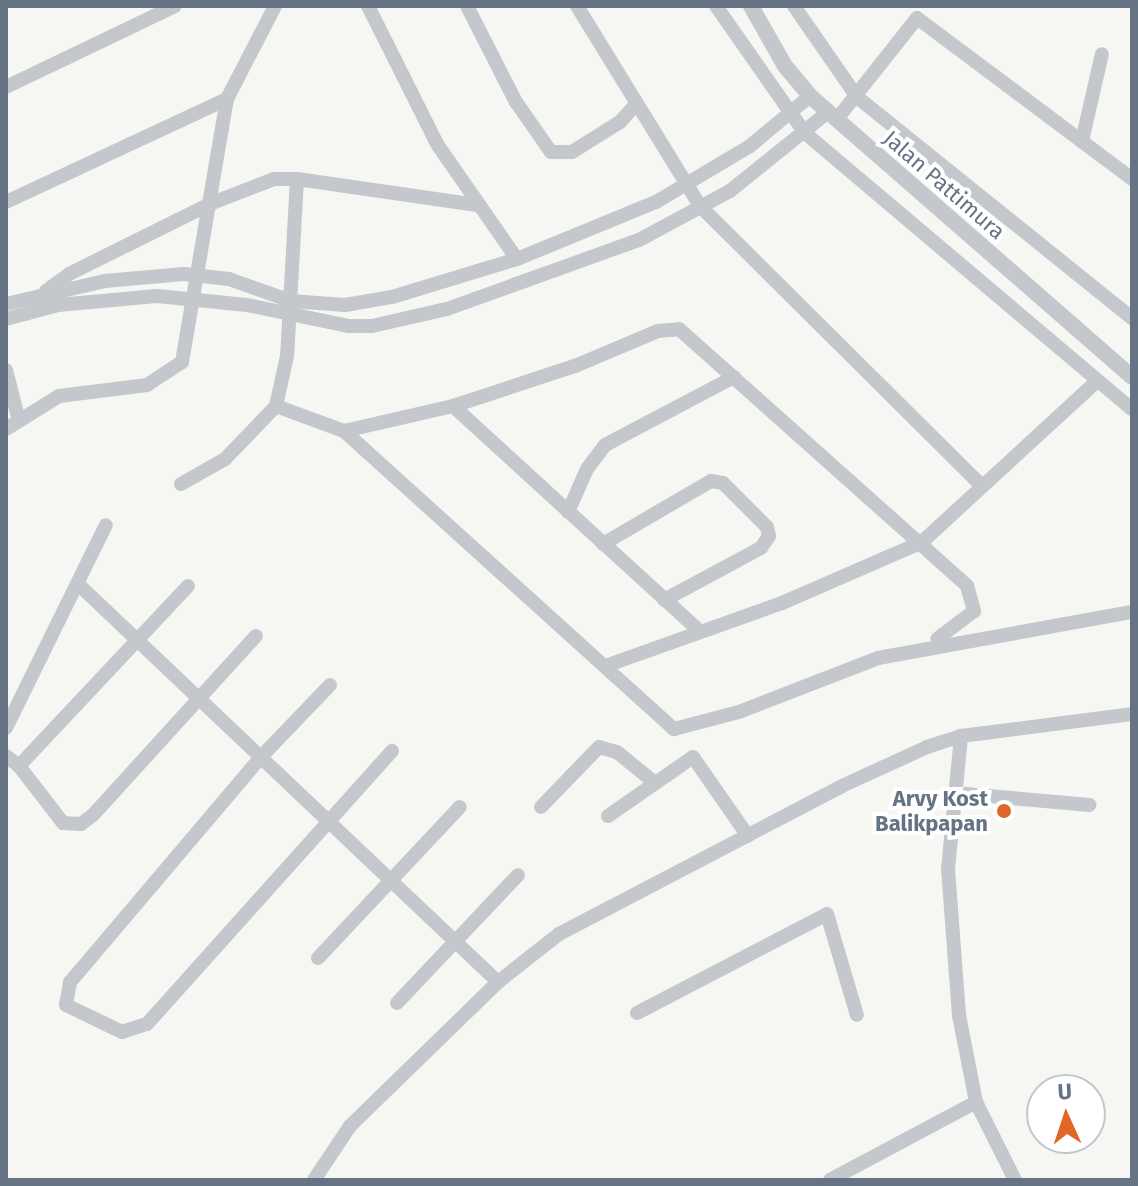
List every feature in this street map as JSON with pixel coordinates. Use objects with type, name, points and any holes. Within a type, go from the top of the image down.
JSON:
[{"type":"street","points":[[6,87],[175,6]]},
{"type":"street","points":[[6,429],[18,417],[59,396],[147,385],[173,372],[182,362],[212,203],[227,99],[275,6]]},
{"type":"street","points":[[368,6],[423,119],[477,205],[517,259]]},
{"type":"street","points":[[467,6],[516,102],[551,152],[572,152],[620,122],[637,103]]},
{"type":"street","points":[[577,6],[691,184],[700,206],[982,486]]},
{"type":"street","points":[[716,6],[789,115],[805,133],[1096,382],[1132,409]]},
{"type":"street","name":"Jalan Pattimura","points":[[751,6],[785,66],[810,96],[1132,377]]},
{"type":"street","points":[[794,6],[857,97],[1132,318]]},
{"type":"street","points":[[6,319],[92,300],[195,298],[291,309],[372,326],[447,309],[582,264],[730,191],[857,97],[917,18],[1132,179]]},
{"type":"street","points":[[1082,141],[1102,54]]},
{"type":"street","points":[[6,304],[44,293],[131,277],[199,275],[229,279],[291,309],[392,297],[517,259],[691,184],[789,115],[810,96]]},
{"type":"street","points":[[6,202],[227,99]]},
{"type":"street","points":[[32,311],[44,293],[69,274],[212,203],[274,179],[297,179],[477,205]]},
{"type":"street","points":[[181,484],[225,459],[276,406],[291,309],[297,179]]},
{"type":"street","points":[[344,431],[453,406],[670,327],[689,335],[922,542],[967,586],[974,606],[969,619],[921,647]]},
{"type":"street","points":[[6,370],[18,417]]},
{"type":"street","points":[[568,512],[587,469],[605,445],[734,377]]},
{"type":"street","points":[[608,665],[782,603],[922,542],[1096,382]]},
{"type":"street","points":[[276,406],[344,431],[608,665],[674,729],[921,647],[1132,612]]},
{"type":"street","points":[[453,406],[699,631]]},
{"type":"street","points":[[603,544],[711,481],[723,483],[767,527],[769,536],[761,548],[664,600]]},
{"type":"street","points":[[6,728],[106,525]]},
{"type":"street","points":[[78,584],[498,982]]},
{"type":"street","points":[[19,766],[188,586]]},
{"type":"street","points":[[6,756],[19,766],[63,823],[81,824],[196,696],[256,636]]},
{"type":"street","points":[[330,685],[261,757],[70,982],[64,999],[75,1013],[122,1032],[147,1024],[326,819],[392,751]]},
{"type":"street","points":[[314,1180],[350,1126],[498,982],[559,934],[887,763],[961,736],[1132,714]]},
{"type":"street","points":[[961,736],[948,869],[959,1015],[976,1102],[1015,1180]]},
{"type":"street","points":[[541,807],[599,747],[617,752],[655,783]]},
{"type":"street","points":[[608,816],[693,757],[748,836]]},
{"type":"street","points":[[955,793],[1089,805]]},
{"type":"street","points":[[318,958],[460,807]]},
{"type":"street","points":[[397,1003],[518,875]]},
{"type":"street","points":[[637,1013],[827,914],[857,1015]]},
{"type":"street","points":[[830,1180],[976,1102]]},
{"type":"place","name":"Arvy Kost Balikpapan","points":[[1004,811]]}]
